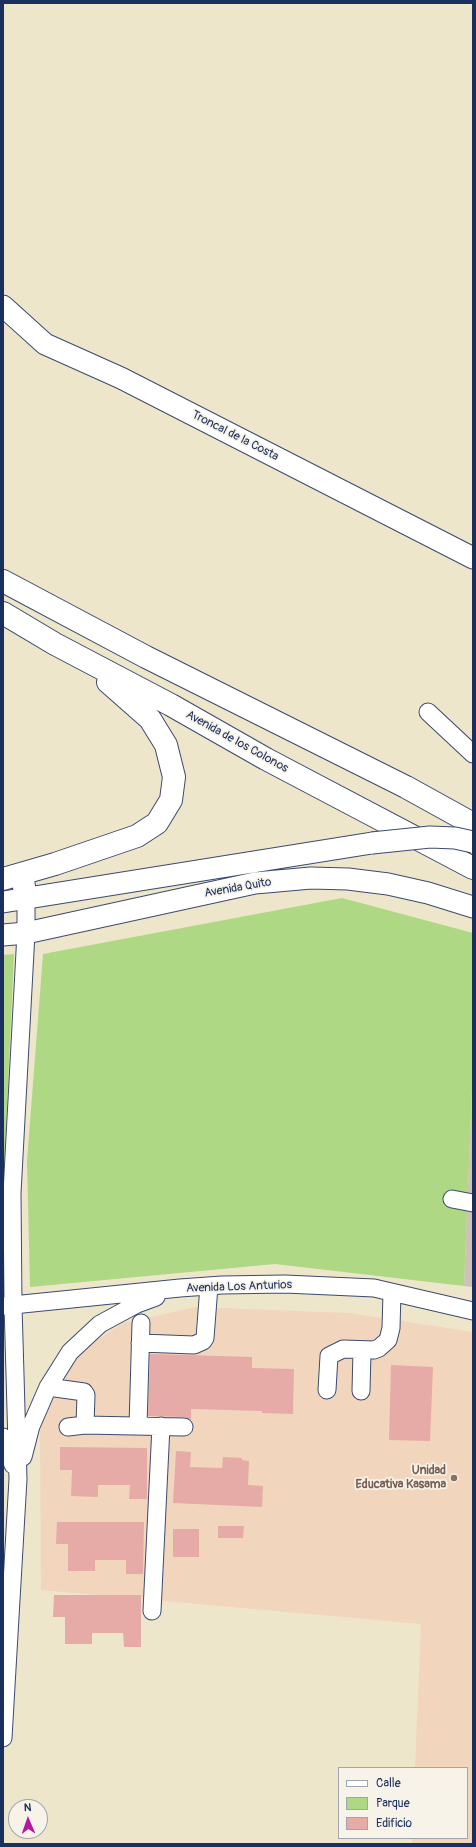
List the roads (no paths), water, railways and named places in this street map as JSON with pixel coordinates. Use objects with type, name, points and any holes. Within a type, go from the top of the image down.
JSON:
[{"type":"highway","points":[[3,581],[140,653],[406,787],[473,824]]},
{"type":"highway","name":"Avenida de los Colonos","points":[[3,613],[55,644],[171,705],[266,760],[473,868]]},
{"type":"highway","points":[[26,899],[12,876],[137,836],[157,823],[170,800],[174,777],[166,745],[150,719],[114,686],[55,644]]},
{"type":"main road","name":"Troncal de la Costa","points":[[3,306],[45,344],[121,378],[473,558]]},
{"type":"main road","name":"Avenida Quito","points":[[3,902],[372,843],[430,837],[454,838],[473,842]]},
{"type":"main road","name":"Avenida Quito","points":[[3,935],[26,933],[255,883],[311,878],[348,879],[388,884],[428,893],[473,907]]},
{"type":"street","points":[[428,712],[473,754]]},
{"type":"street","points":[[3,1738],[18,1479],[8,1306],[12,1193],[26,933],[26,899]]},
{"type":"street","points":[[452,1199],[473,1203]]},
{"type":"street","name":"Avenida Los Anturios","points":[[8,1306],[180,1288],[285,1284],[374,1288],[473,1311]]},
{"type":"street","points":[[140,1344],[194,1345],[203,1341],[205,1338],[209,1286]]},
{"type":"street","points":[[18,1479],[31,1426],[48,1387],[70,1352],[100,1324],[137,1304],[180,1288]]},
{"type":"street","points":[[328,1390],[329,1356],[343,1349],[362,1351],[374,1350],[379,1348],[388,1340],[391,1328],[392,1293]]},
{"type":"street","points":[[138,1426],[141,1323]]},
{"type":"street","points":[[361,1391],[362,1351]]},
{"type":"street","points":[[48,1387],[84,1392],[86,1395],[77,1426],[184,1427]]},
{"type":"street","points":[[152,1611],[161,1426]]},
{"type":"street","points":[[3,1437],[18,1479]]},
{"type":"place","name":"Unidad Educativa Kasama","points":[[454,1478]]}]
